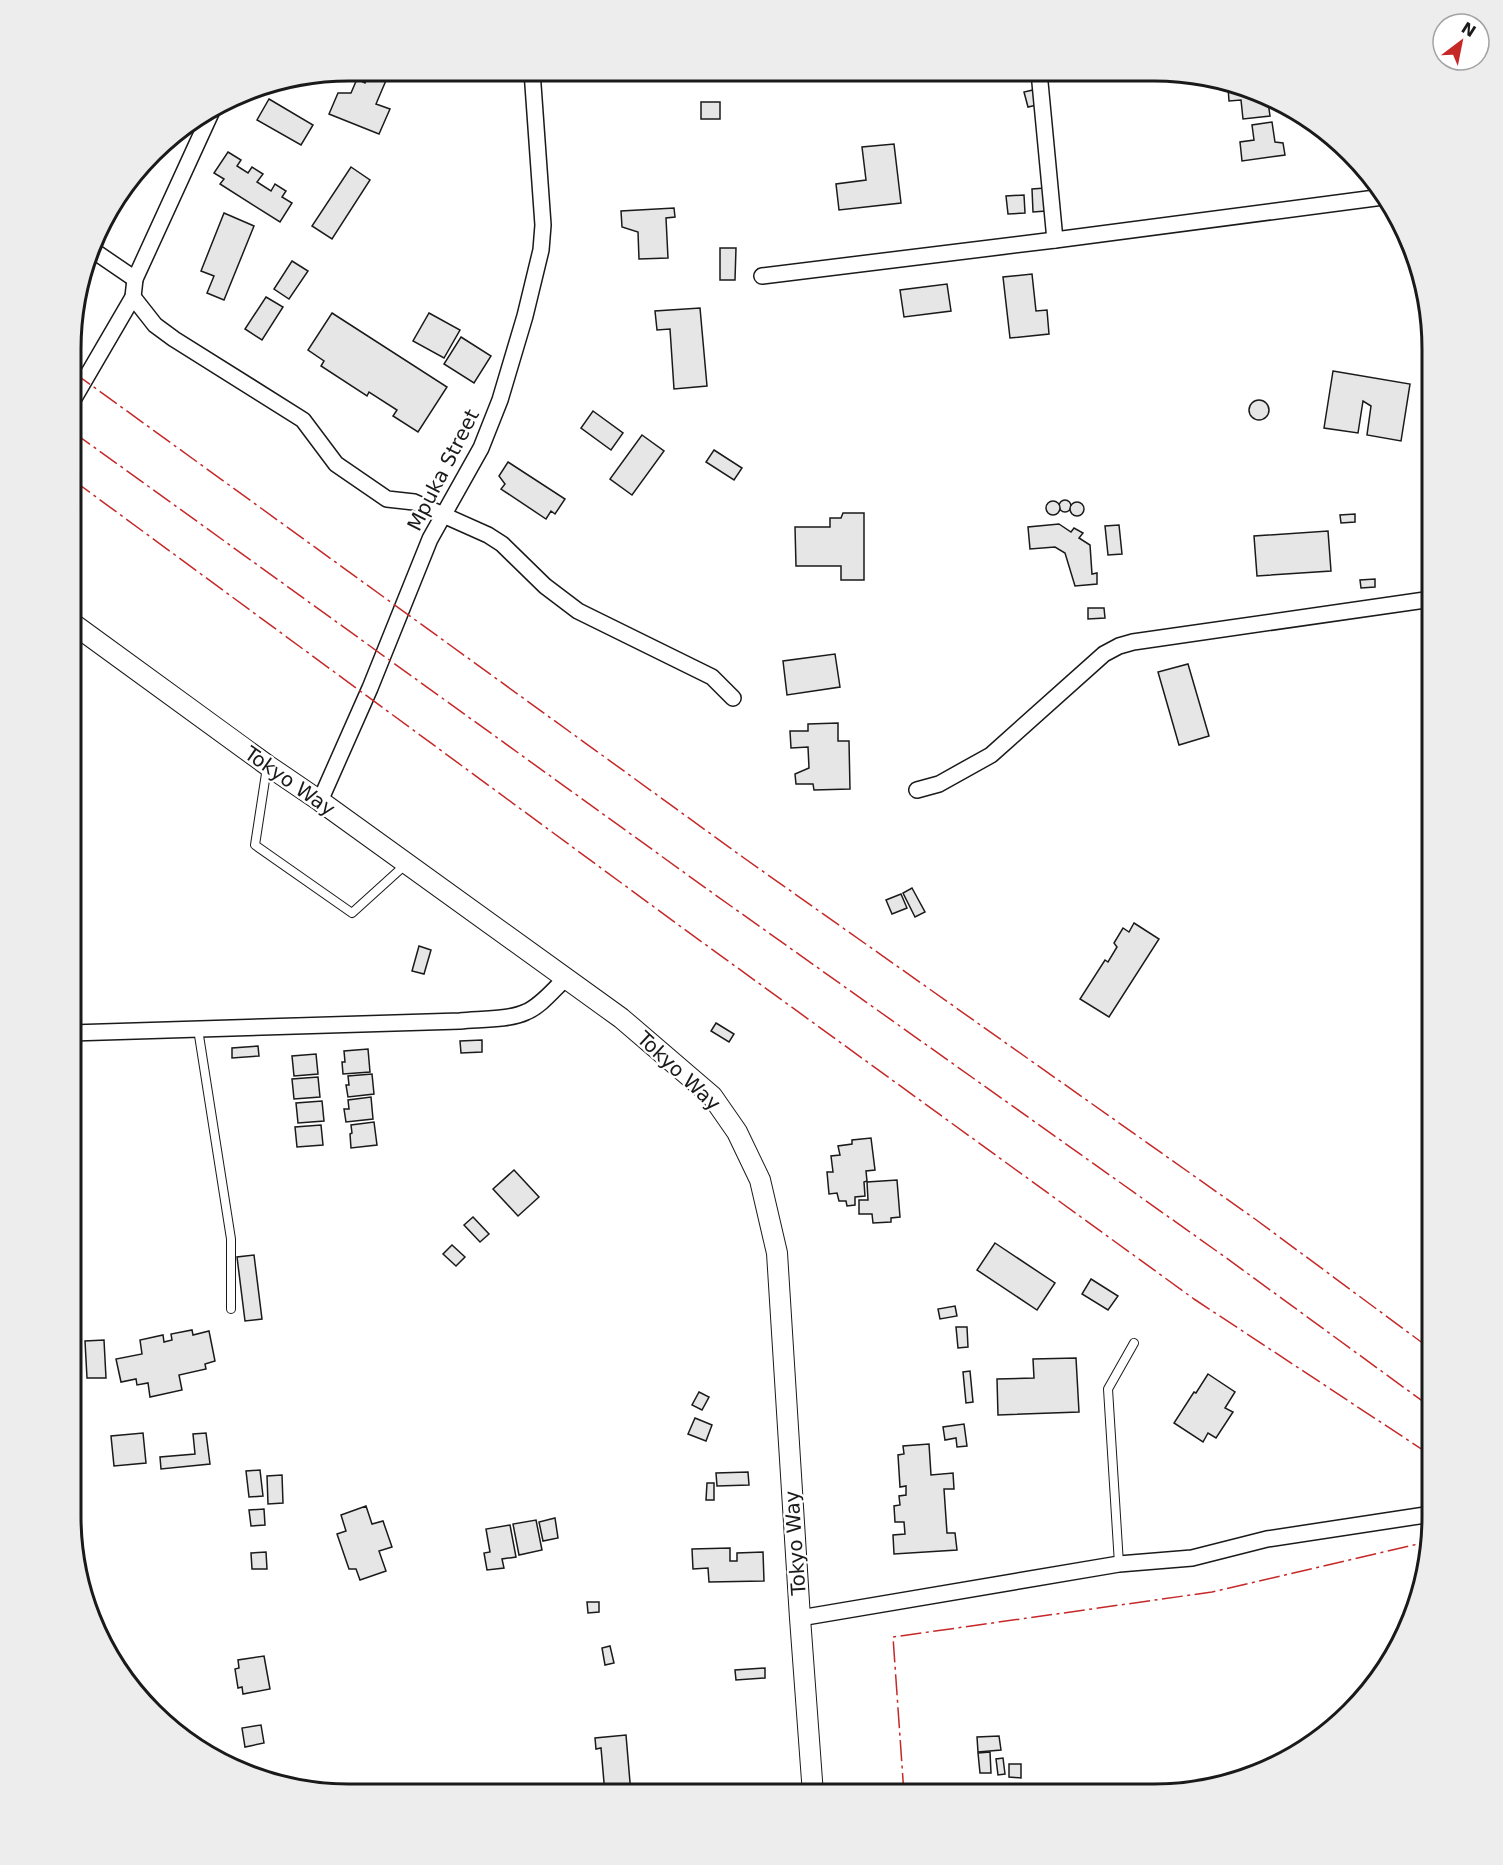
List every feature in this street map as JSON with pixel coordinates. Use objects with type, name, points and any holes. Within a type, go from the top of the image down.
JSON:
[{"type":"street","name":"Mpuka Street","points":[[320,801],[370,688],[430,539],[481,448],[500,400],[525,316],[541,250],[543,225],[533,81]]},
{"type":"street","points":[[1040,81],[1055,240]]},
{"type":"street","points":[[81,386],[134,297],[135,279],[208,121]]},
{"type":"street","points":[[762,276],[1376,198]]},
{"type":"street","points":[[98,254],[135,279]]},
{"type":"street","points":[[134,297],[156,325],[174,339],[303,420],[336,464],[387,499],[414,502],[488,535],[502,544],[545,586],[578,611],[712,677],[733,698]]},
{"type":"street","points":[[917,790],[939,784],[991,755],[1104,654],[1119,646],[1133,642],[1422,600]]},
{"type":"street","name":"Tokyo Way","points":[[81,630],[621,1018],[712,1096],[737,1132],[760,1180],[777,1253],[812,1784]]},
{"type":"street","points":[[81,1033],[460,1021],[515,1016],[538,1005],[566,978]]},
{"type":"street","points":[[800,1618],[1119,1564],[1192,1558],[1266,1539],[1422,1516]]},
{"type":"lane","points":[[267,765],[255,846],[352,913],[407,864]]},
{"type":"lane","points":[[198,1029],[231,1239],[231,1309]]},
{"type":"lane","points":[[1119,1564],[1108,1389],[1134,1343]]},
{"type":"building","points":[[356,81],[365,83],[366,81],[386,81],[376,104],[390,109],[379,134],[329,114],[338,93],[351,93]]},
{"type":"building","points":[[1033,90],[1037,105],[1028,107],[1024,92]]},
{"type":"building","points":[[1228,92],[1269,107],[1270,116],[1243,119],[1241,100],[1229,101]]},
{"type":"building","points":[[269,99],[313,125],[301,145],[257,120]]},
{"type":"building","points":[[701,102],[720,102],[720,119],[701,119]]},
{"type":"building","points":[[1272,122],[1275,142],[1283,143],[1285,155],[1242,161],[1240,142],[1254,140],[1252,125]]},
{"type":"building","points":[[894,144],[901,203],[839,210],[836,184],[866,180],[862,147]]},
{"type":"building","points":[[228,152],[241,160],[237,166],[248,173],[252,167],[263,174],[257,182],[271,191],[275,184],[286,191],[282,197],[292,203],[280,222],[220,184],[224,179],[214,173]]},
{"type":"building","points":[[351,167],[370,180],[332,239],[312,226]]},
{"type":"building","points":[[1045,188],[1046,211],[1033,212],[1032,189]]},
{"type":"building","points":[[1024,195],[1025,213],[1008,214],[1006,196]]},
{"type":"building","points":[[674,208],[675,217],[666,218],[668,258],[639,259],[638,232],[622,227],[621,211]]},
{"type":"building","points":[[224,213],[254,226],[224,300],[207,293],[214,276],[201,271]]},
{"type":"building","points":[[720,248],[736,248],[735,280],[720,280]]},
{"type":"building","points":[[292,261],[308,271],[289,299],[274,289]]},
{"type":"building","points":[[1032,274],[1036,311],[1047,310],[1049,334],[1010,338],[1003,277]]},
{"type":"building","points":[[947,284],[951,311],[904,317],[900,290]]},
{"type":"building","points":[[266,297],[283,307],[262,340],[245,329]]},
{"type":"building","points":[[700,308],[707,386],[674,389],[670,329],[657,330],[655,311]]},
{"type":"building","points":[[332,313],[447,387],[418,432],[393,416],[397,410],[369,392],[367,396],[321,366],[324,361],[308,350]]},
{"type":"building","points":[[429,313],[460,330],[444,358],[413,341]]},
{"type":"building","points":[[461,337],[491,356],[474,383],[444,364]]},
{"type":"building","points":[[1333,371],[1410,384],[1401,441],[1367,435],[1371,406],[1363,401],[1358,433],[1324,428]]},
{"type":"building","points":[[1255,400],[1263,400],[1269,406],[1269,414],[1263,420],[1255,420],[1249,414],[1249,406]]},
{"type":"building","points":[[593,411],[623,433],[611,450],[581,428]]},
{"type":"building","points":[[642,435],[664,451],[632,495],[610,479]]},
{"type":"building","points":[[714,450],[742,468],[734,480],[706,462]]},
{"type":"building","points":[[508,462],[565,499],[555,514],[551,511],[546,519],[501,489],[505,484],[499,476]]},
{"type":"building","points":[[1065,500],[1071,506],[1065,512],[1059,506]]},
{"type":"building","points":[[1053,501],[1058,503],[1060,508],[1058,513],[1053,515],[1048,513],[1046,508],[1048,503]]},
{"type":"building","points":[[1074,502],[1080,502],[1084,509],[1080,516],[1074,516],[1070,512],[1070,506]]},
{"type":"building","points":[[843,513],[864,513],[864,580],[841,580],[841,566],[796,566],[795,527],[830,527],[830,518],[841,518]]},
{"type":"building","points":[[1355,514],[1355,522],[1341,523],[1340,515]]},
{"type":"building","points":[[1059,524],[1071,532],[1074,528],[1083,533],[1079,538],[1090,545],[1092,574],[1097,573],[1097,584],[1075,586],[1065,553],[1055,547],[1030,549],[1028,527]]},
{"type":"building","points":[[1119,525],[1122,554],[1108,555],[1105,526]]},
{"type":"building","points":[[1328,531],[1331,571],[1257,576],[1254,536]]},
{"type":"building","points":[[1375,579],[1375,587],[1361,588],[1360,580]]},
{"type":"building","points":[[1088,608],[1104,608],[1105,618],[1088,619]]},
{"type":"building","points":[[835,654],[840,687],[787,695],[783,661]]},
{"type":"building","points":[[1188,664],[1209,736],[1179,745],[1158,672]]},
{"type":"building","points":[[838,723],[838,741],[849,741],[850,789],[814,790],[813,784],[796,784],[795,774],[809,768],[808,747],[791,748],[790,731],[808,731],[808,724]]},
{"type":"building","points":[[912,888],[925,912],[915,917],[903,893]]},
{"type":"building","points":[[901,894],[907,908],[892,914],[886,900]]},
{"type":"building","points":[[1134,923],[1159,939],[1109,1017],[1080,999],[1105,960],[1108,962],[1117,947],[1114,943],[1123,928],[1129,932]]},
{"type":"building","points":[[419,946],[431,950],[424,974],[412,971]]},
{"type":"building","points":[[716,1023],[734,1034],[729,1042],[711,1031]]},
{"type":"building","points":[[482,1040],[482,1052],[461,1053],[460,1041]]},
{"type":"building","points":[[258,1046],[259,1056],[232,1058],[232,1048]]},
{"type":"building","points":[[368,1049],[370,1072],[343,1074],[344,1051]]},
{"type":"building","points":[[316,1054],[318,1074],[294,1076],[292,1056]]},
{"type":"building","points":[[372,1074],[374,1094],[348,1097],[346,1085],[349,1085],[348,1076]]},
{"type":"building","points":[[318,1077],[320,1097],[294,1099],[292,1079]]},
{"type":"building","points":[[371,1097],[373,1119],[346,1122],[344,1109],[349,1109],[348,1100]]},
{"type":"building","points":[[322,1101],[324,1121],[298,1123],[296,1103]]},
{"type":"building","points":[[374,1122],[377,1145],[351,1148],[351,1125]]},
{"type":"building","points":[[321,1125],[323,1145],[297,1147],[295,1127]]},
{"type":"building","points":[[871,1138],[875,1170],[866,1171],[865,1196],[855,1197],[855,1205],[847,1206],[846,1201],[839,1201],[837,1193],[829,1194],[827,1172],[833,1172],[831,1156],[840,1155],[838,1146],[852,1144],[852,1140]]},
{"type":"building","points":[[514,1170],[539,1197],[518,1216],[493,1189]]},
{"type":"building","points":[[897,1180],[900,1217],[891,1218],[891,1222],[873,1223],[872,1214],[859,1214],[859,1200],[868,1200],[867,1182]]},
{"type":"building","points":[[473,1217],[489,1234],[480,1242],[464,1225]]},
{"type":"building","points":[[995,1243],[1055,1283],[1037,1310],[977,1270]]},
{"type":"building","points":[[452,1245],[465,1257],[456,1266],[443,1254]]},
{"type":"building","points":[[254,1255],[262,1319],[245,1321],[237,1257]]},
{"type":"building","points":[[1091,1279],[1118,1296],[1108,1310],[1082,1294]]},
{"type":"building","points":[[955,1306],[957,1316],[940,1319],[938,1309]]},
{"type":"building","points":[[956,1327],[967,1327],[968,1347],[958,1348]]},
{"type":"building","points":[[192,1330],[193,1335],[209,1331],[215,1361],[205,1364],[206,1369],[179,1375],[182,1390],[150,1397],[148,1383],[137,1385],[136,1379],[121,1382],[116,1359],[142,1354],[140,1340],[163,1335],[164,1342],[172,1340],[171,1334]]},
{"type":"building","points":[[104,1340],[106,1378],[87,1378],[85,1341]]},
{"type":"building","points":[[1076,1358],[1079,1412],[998,1415],[997,1379],[1034,1378],[1033,1359]]},
{"type":"building","points":[[970,1371],[973,1402],[966,1403],[963,1372]]},
{"type":"building","points":[[1208,1374],[1235,1392],[1225,1408],[1233,1412],[1216,1438],[1208,1433],[1203,1442],[1174,1423]]},
{"type":"building","points":[[699,1392],[709,1397],[702,1410],[692,1405]]},
{"type":"building","points":[[695,1418],[712,1425],[706,1441],[688,1434]]},
{"type":"building","points":[[964,1424],[967,1446],[957,1447],[956,1438],[945,1440],[943,1427]]},
{"type":"building","points":[[143,1433],[146,1463],[114,1466],[111,1436]]},
{"type":"building","points":[[206,1433],[210,1464],[161,1469],[160,1457],[195,1454],[193,1434]]},
{"type":"building","points":[[929,1444],[931,1475],[953,1473],[954,1489],[944,1489],[947,1533],[955,1533],[957,1550],[894,1554],[893,1535],[905,1534],[904,1522],[895,1522],[894,1506],[900,1505],[899,1496],[906,1495],[906,1486],[900,1487],[898,1455],[904,1454],[903,1446]]},
{"type":"building","points":[[260,1470],[263,1496],[249,1497],[246,1471]]},
{"type":"building","points":[[748,1472],[749,1485],[717,1486],[716,1473]]},
{"type":"building","points":[[282,1475],[283,1503],[268,1504],[267,1476]]},
{"type":"building","points":[[707,1483],[714,1483],[714,1500],[706,1500]]},
{"type":"building","points":[[366,1506],[372,1524],[383,1521],[392,1547],[379,1551],[386,1571],[360,1580],[356,1569],[349,1569],[337,1534],[346,1531],[341,1515]]},
{"type":"building","points":[[264,1509],[265,1525],[251,1526],[249,1510]]},
{"type":"building","points":[[555,1518],[558,1538],[543,1541],[539,1522]]},
{"type":"building","points":[[536,1520],[542,1550],[519,1555],[513,1524]]},
{"type":"building","points":[[510,1525],[516,1557],[502,1559],[504,1568],[487,1570],[484,1553],[490,1552],[486,1529]]},
{"type":"building","points":[[730,1548],[730,1561],[737,1561],[737,1553],[763,1552],[764,1581],[709,1582],[708,1568],[693,1569],[692,1549]]},
{"type":"building","points":[[266,1552],[267,1569],[252,1569],[251,1553]]},
{"type":"building","points":[[587,1602],[599,1602],[599,1612],[588,1613]]},
{"type":"building","points":[[610,1646],[614,1663],[605,1665],[602,1648]]},
{"type":"building","points":[[264,1656],[270,1689],[243,1694],[242,1687],[238,1688],[235,1669],[239,1668],[238,1660]]},
{"type":"building","points":[[765,1668],[765,1678],[736,1680],[735,1670]]},
{"type":"building","points":[[261,1725],[264,1743],[245,1747],[242,1728]]},
{"type":"building","points":[[626,1735],[630,1784],[604,1784],[601,1748],[596,1749],[595,1738]]},
{"type":"building","points":[[999,1736],[1001,1750],[978,1752],[977,1737]]},
{"type":"building","points":[[990,1752],[991,1773],[980,1773],[978,1753]]},
{"type":"building","points":[[1003,1758],[1005,1774],[998,1775],[996,1759]]},
{"type":"building","points":[[1009,1764],[1021,1764],[1021,1778],[1009,1777]]},
{"type":"power","points":[[81,378],[744,858],[1255,1219],[1422,1343]]},
{"type":"power","points":[[81,438],[714,894],[1225,1257],[1422,1401]]},
{"type":"power","points":[[81,486],[684,929],[1194,1299],[1422,1449]]},
{"type":"power","points":[[903,1784],[893,1637],[1212,1592],[1420,1543]]}]
